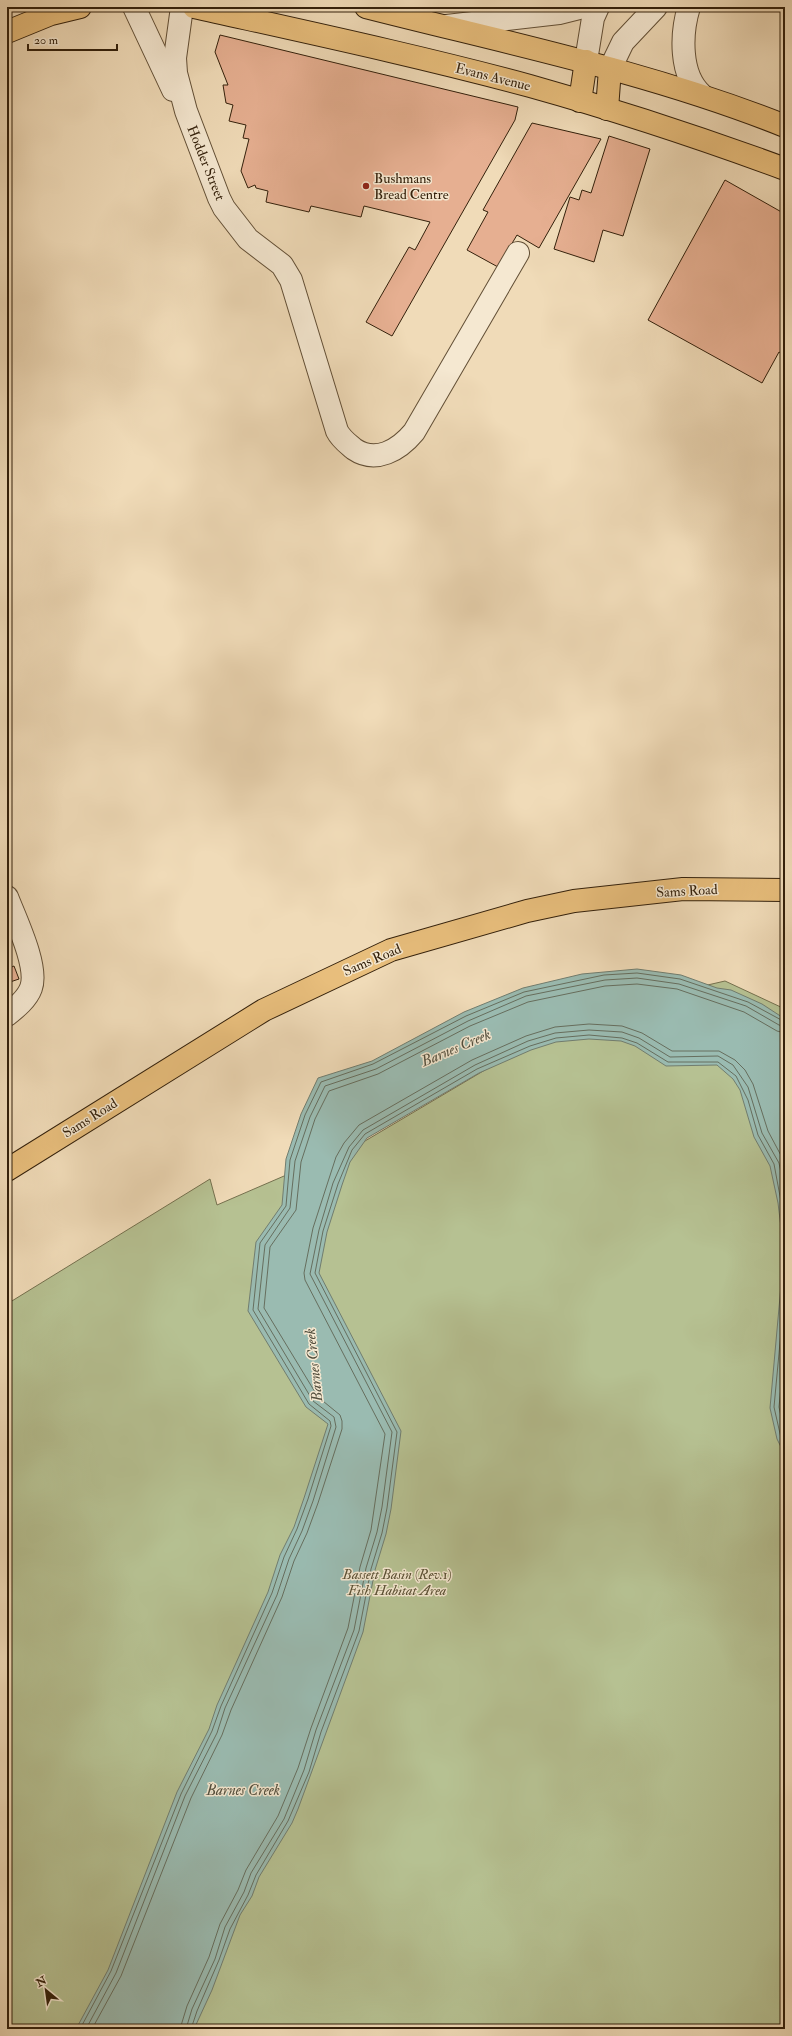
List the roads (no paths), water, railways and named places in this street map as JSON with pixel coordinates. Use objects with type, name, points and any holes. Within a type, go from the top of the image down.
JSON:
[{"type":"main road","points":[[8,32],[22,7]]},
{"type":"main road","points":[[8,32],[51,14],[80,7]]},
{"type":"main road","name":"Evans Avenue","points":[[194,7],[438,63],[580,101],[722,146],[785,169]]},
{"type":"main road","points":[[366,7],[586,61],[702,95],[785,126]]},
{"type":"main road","points":[[580,101],[586,61]]},
{"type":"main road","points":[[607,109],[610,68]]},
{"type":"main road","name":"Sams Road","points":[[7,1170],[264,1010],[391,950],[527,911],[574,901],[683,890],[785,890]]},
{"type":"street","name":"Hodder Street","points":[[134,7],[166,77],[186,111]]},
{"type":"street","name":"Hodder Street","points":[[182,7],[175,58],[176,73],[186,111],[219,198],[243,233],[276,259],[287,271],[295,290],[306,334],[339,435],[359,452],[370,455],[384,454],[400,446],[414,432],[518,253]]},
{"type":"street","points":[[442,26],[559,13],[583,7]]},
{"type":"street","points":[[586,61],[592,25],[598,7]]},
{"type":"street","points":[[610,68],[623,42],[656,7]]},
{"type":"street","points":[[690,7],[684,38],[685,60],[692,83],[702,95]]},
{"type":"street","points":[[7,897],[32,964],[32,987],[18,1008],[7,1014]]},
{"type":"water","name":"Barnes Creek","points":[[637,969],[681,975],[717,988],[731,990],[762,1004],[785,1019],[785,1455],[777,1439],[770,1408],[784,1252],[778,1203],[770,1166],[754,1137],[740,1090],[733,1079],[717,1065],[666,1066],[635,1046],[621,1041],[589,1039],[556,1042],[531,1050],[479,1073],[367,1138],[350,1162],[327,1232],[319,1273],[401,1431],[391,1509],[386,1534],[375,1570],[363,1632],[298,1809],[292,1823],[259,1877],[252,1896],[240,1915],[212,1990],[194,2029],[76,2029],[108,1970],[177,1792],[209,1729],[217,1705],[268,1592],[280,1555],[294,1527],[328,1424],[306,1407],[248,1311],[256,1242],[282,1205],[286,1159],[301,1114],[318,1078],[372,1061],[464,1012],[523,988],[582,974]]},
{"type":"place","name":"Bushmans Bread Centre","points":[[366,186]]},
{"type":"park label","name":"Bassett Basin (Rev.1) Fish Habitat Area","points":[[397,1582]]}]
